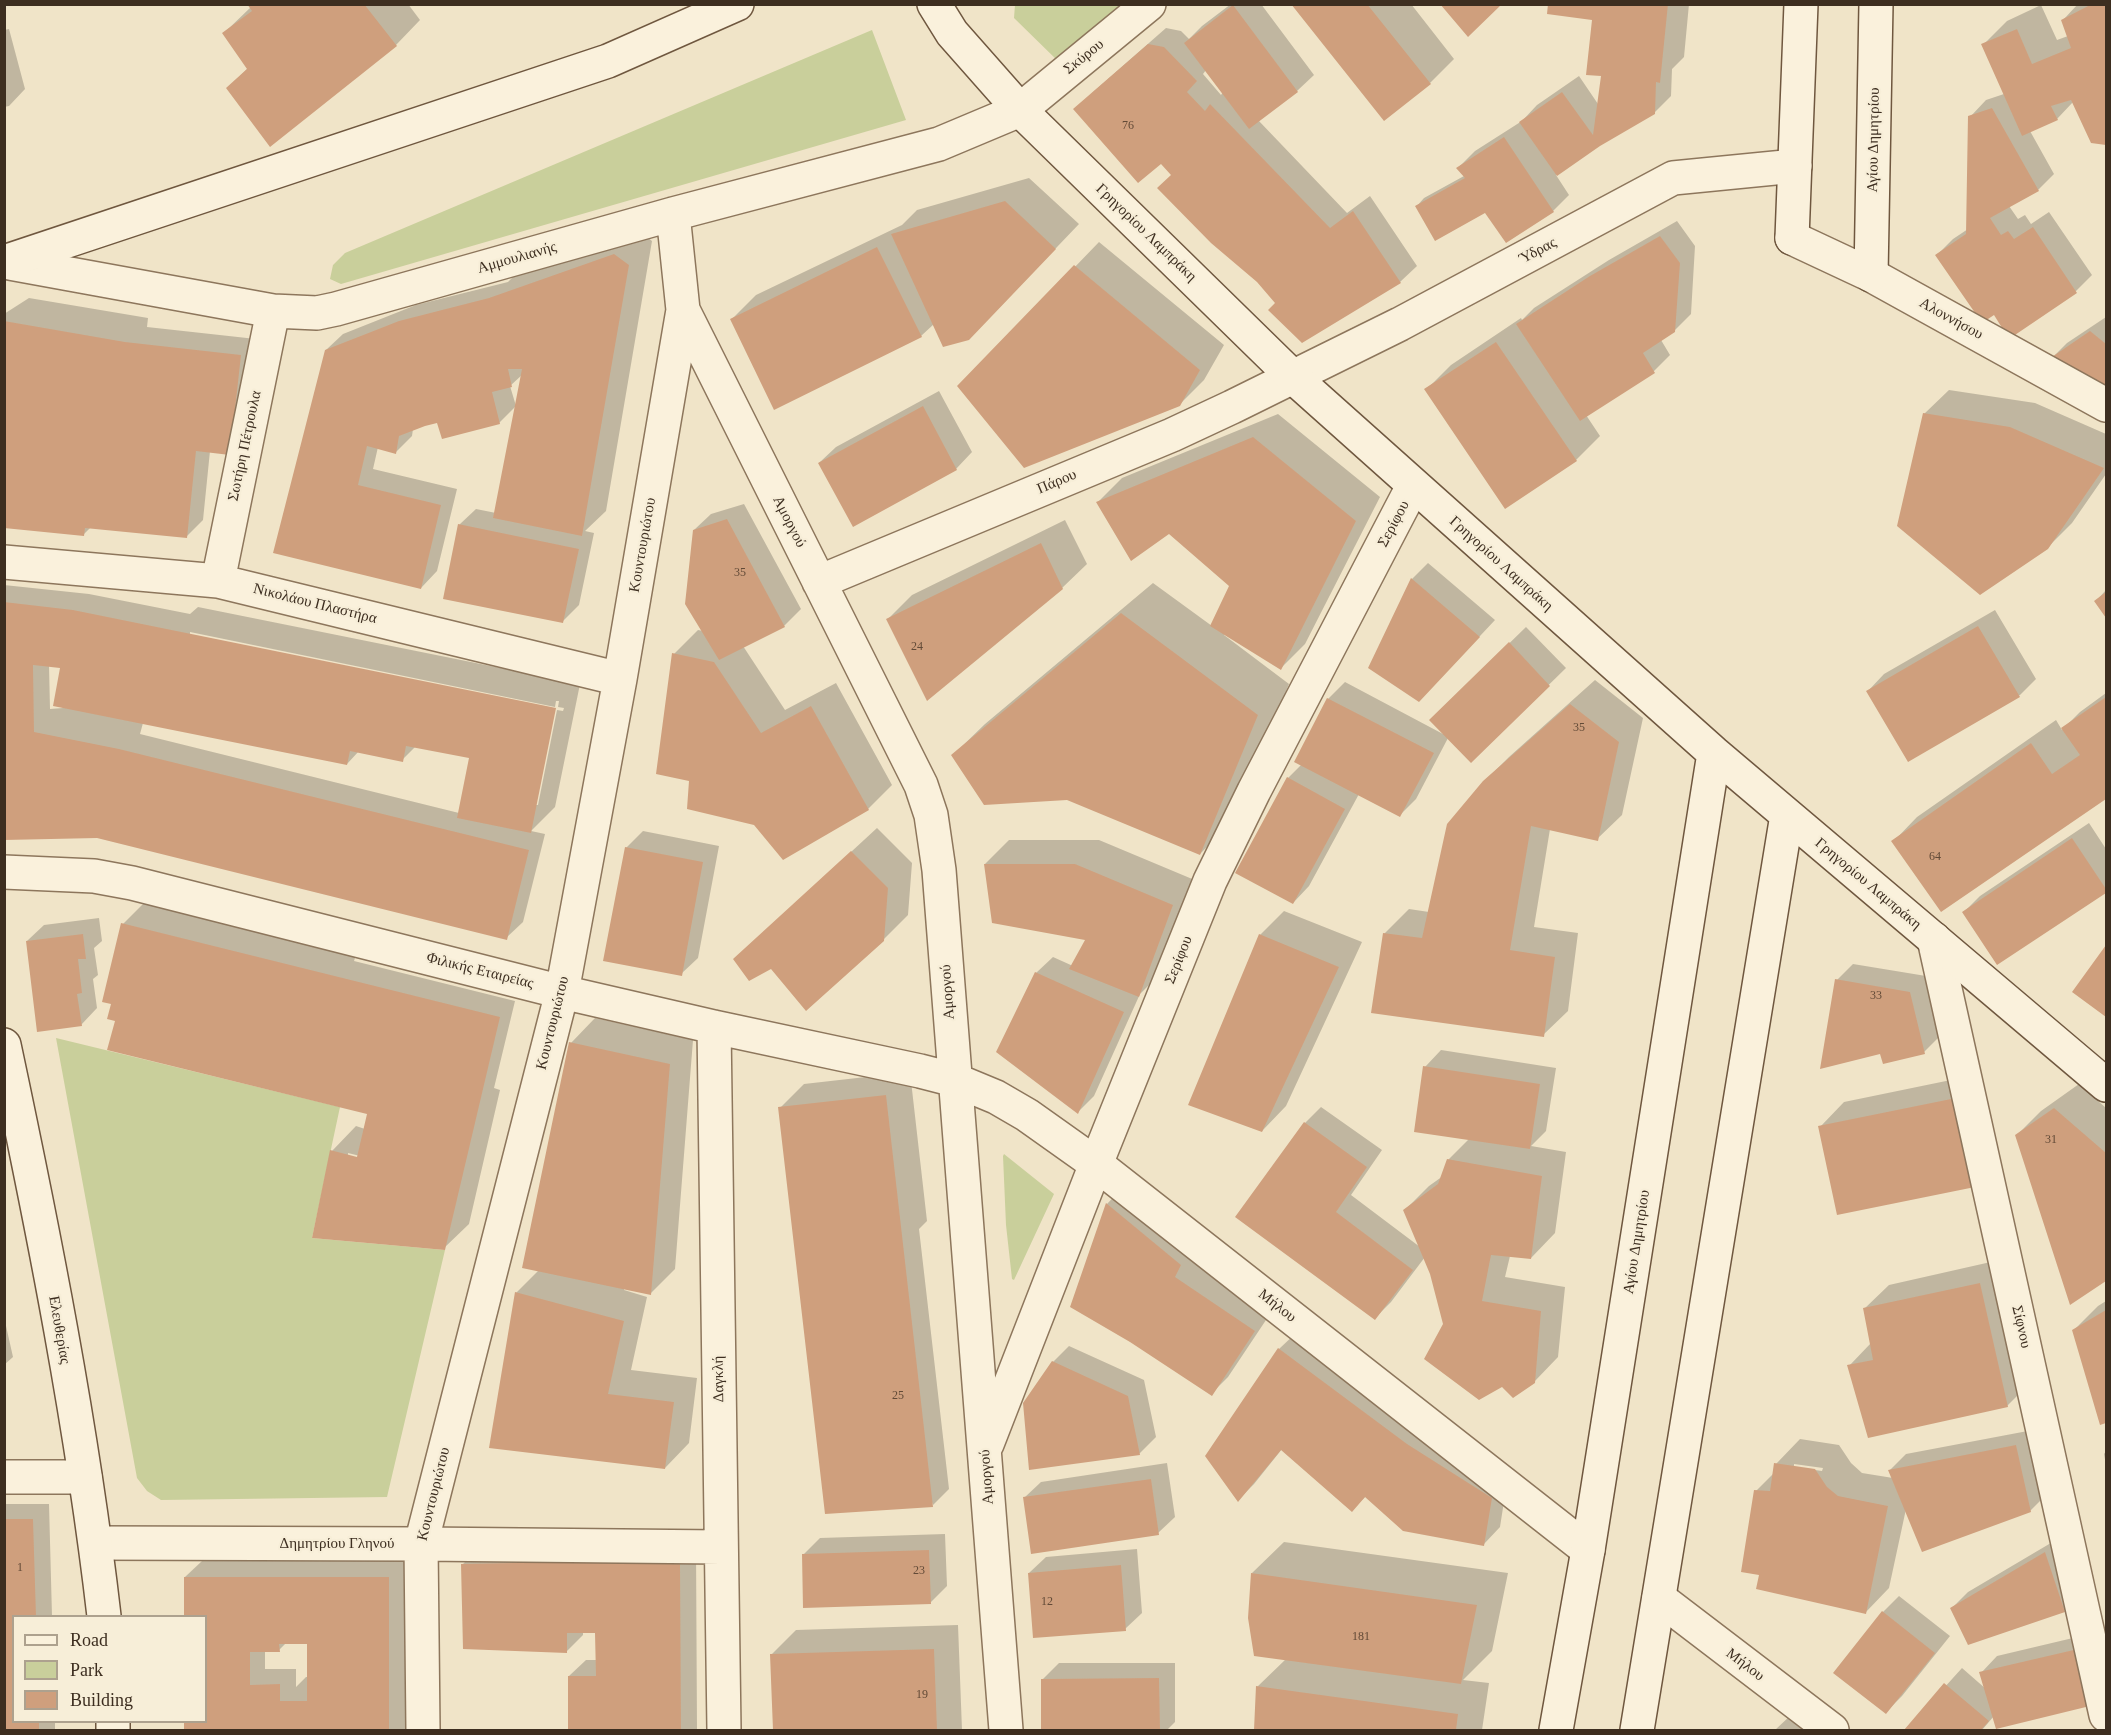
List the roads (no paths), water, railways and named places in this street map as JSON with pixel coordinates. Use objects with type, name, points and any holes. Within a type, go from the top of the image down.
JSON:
[{"type":"street","name":"Αμμουλιανής","points":[[4,262],[588,68],[737,4]]},
{"type":"street","name":"Γρηγορίου Λαμπράκη","points":[[934,4],[952,33],[1020,110],[1293,377],[1714,753],[2106,1085]]},
{"type":"street","name":"Σκύρου","points":[[1020,110],[1149,4]]},
{"type":"street","points":[[1795,166],[1801,4]]},
{"type":"street","name":"Αγίου Δημητρίου","points":[[1871,275],[1876,4]]},
{"type":"street","name":"Αμμουλιανής","points":[[4,262],[273,311],[317,313],[673,214],[939,144],[1020,110]]},
{"type":"street","name":"Αλοννήσου","points":[[1795,166],[1792,238],[1871,275],[2106,405]]},
{"type":"street","name":"Ύδρας","points":[[1293,377],[1491,277],[1673,178],[1795,166]]},
{"type":"street","points":[[673,214],[683,310]]},
{"type":"street","name":"Αμοργού","points":[[683,310],[921,785],[931,815],[939,870],[1006,1731]]},
{"type":"street","name":"Κουντουριώτου","points":[[423,1731],[421,1544],[562,992],[621,679],[683,310]]},
{"type":"street","name":"Σωτήρη Πέτρουλα","points":[[218,580],[273,311]]},
{"type":"street","name":"Πάρου","points":[[819,582],[1172,435],[1293,377]]},
{"type":"street","name":"Σερίφου","points":[[985,1451],[1096,1164],[1210,881],[1254,790],[1413,486]]},
{"type":"street","name":"Νικολάου Πλαστήρα","points":[[4,562],[218,580],[621,679]]},
{"type":"street","name":"Αγίου Δημητρίου","points":[[1556,1731],[1588,1550],[1714,753]]},
{"type":"street","points":[[1637,1731],[1787,815]]},
{"type":"street","name":"Φιλικής Εταιρείας","points":[[4,872],[94,876],[132,883],[562,992],[955,1080]]},
{"type":"street","name":"Σίφνου","points":[[1934,939],[2106,1715]]},
{"type":"street","name":"Δαγκλή","points":[[714,1027],[724,1731]]},
{"type":"street","name":"Ελευθερίας","points":[[4,1045],[35,1193],[85,1478],[96,1543],[104,1615]]},
{"type":"street","name":"Μήλου","points":[[955,1080],[996,1097],[1027,1115],[1096,1164],[1588,1550]]},
{"type":"street","points":[[4,1477],[85,1478]]},
{"type":"street","name":"Δημητρίου Γληνού","points":[[96,1543],[722,1547]]},
{"type":"street","name":"Μήλου","points":[[1659,1598],[1832,1731]]}]
